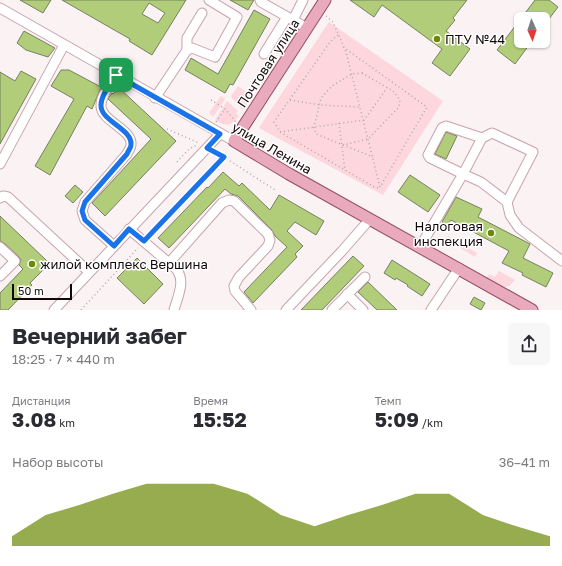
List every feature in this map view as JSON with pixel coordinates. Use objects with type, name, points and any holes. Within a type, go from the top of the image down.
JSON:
[{"type":"main road","name":"Почтовая улица","points":[[234,141],[322,5]]},
{"type":"main road","name":"улица Ленина","points":[[234,141],[289,174],[532,310]]},
{"type":"street","points":[[187,50],[192,48],[215,57],[237,16],[209,0]]},
{"type":"street","points":[[260,0],[261,2],[307,28]]},
{"type":"street","points":[[264,54],[303,0]]},
{"type":"street","name":"улица Ленина","points":[[0,8],[155,98],[234,141]]},
{"type":"street","points":[[155,98],[187,50],[187,38],[202,13]]},
{"type":"street","points":[[0,164],[64,45]]},
{"type":"street","points":[[114,246],[85,220],[82,211],[85,202],[127,154],[131,146],[130,137],[103,113],[100,106],[102,99],[116,75]]},
{"type":"street","points":[[482,138],[446,126],[442,128],[428,155],[430,158],[481,182],[507,202]]},
{"type":"street","points":[[420,247],[482,138],[492,133],[533,152],[507,202],[510,216],[519,228],[562,261]]},
{"type":"street","points":[[60,308],[129,229],[220,134]]},
{"type":"street","points":[[1,194],[8,197],[90,272]]},
{"type":"street","points":[[169,263],[222,203],[229,200],[234,201],[268,234],[270,240],[268,246],[239,277],[234,286],[235,291],[251,310]]},
{"type":"street","points":[[286,310],[370,219]]},
{"type":"street","points":[[129,229],[178,272],[180,279],[180,290],[174,310]]},
{"type":"street","points":[[0,276],[15,261],[2,252]]},
{"type":"street","points":[[431,310],[458,268]]},
{"type":"street","points":[[332,310],[364,277]]},
{"type":"street","points":[[347,294],[363,310]]},
{"type":"street","points":[[513,299],[523,310]]},
{"type":"path","points":[[322,5],[333,22],[352,74],[380,186]]},
{"type":"path","points":[[338,35],[330,42],[274,122],[280,132],[376,188],[380,186],[427,107],[343,47]]},
{"type":"path","points":[[343,145],[368,139],[399,107],[400,100],[393,91],[362,73],[352,74],[332,86],[322,98],[314,127],[316,134],[343,145],[373,157]]},
{"type":"path","points":[[280,132],[364,120],[387,88]]},
{"type":"path","points":[[290,100],[320,105],[360,107]]},
{"type":"path","points":[[211,129],[225,109]]},
{"type":"path","points":[[340,123],[345,171]]},
{"type":"path","points":[[167,129],[200,144],[193,147],[177,162]]},
{"type":"path","points":[[207,148],[224,157],[275,190]]},
{"type":"path","points":[[82,310],[144,241],[224,157]]},
{"type":"shaded area","points":[[329,22],[443,101],[383,195],[259,128]]},
{"type":"shaded area","points":[[238,86],[246,92],[243,97],[247,104],[243,110],[231,96]]},
{"type":"shaded area","points":[[221,96],[225,99],[213,117],[209,113]]},
{"type":"shaded area","points":[[227,101],[238,111],[236,113],[239,116],[231,124],[222,124],[215,120]]},
{"type":"shaded area","points":[[448,236],[477,253],[475,257],[446,239]]},
{"type":"shaded area","points":[[499,271],[515,280],[509,286],[504,287],[486,278],[489,274],[495,277]]},
{"type":"building","points":[[20,0],[51,0],[43,13]]},
{"type":"building","points":[[62,0],[186,0],[152,55],[129,41],[130,39]],"holes":[[[149,3],[165,13],[158,23],[142,14]]]},
{"type":"building","points":[[230,0],[254,0],[248,10]]},
{"type":"building","name":"ПТУ №44","points":[[350,0],[467,0],[453,18],[455,20],[446,31],[470,49],[450,76],[432,63],[442,49],[382,5],[374,17]]},
{"type":"building","points":[[535,0],[549,0],[558,7],[550,18],[550,12],[526,12]]},
{"type":"building","points":[[254,10],[270,19],[233,85],[230,84],[225,93],[185,70],[191,58],[218,74]]},
{"type":"building","points":[[514,28],[514,48],[527,48],[515,64],[497,50]]},
{"type":"building","points":[[24,31],[55,48],[48,57],[26,50],[17,43]]},
{"type":"building","points":[[61,70],[69,70],[101,87],[92,109],[87,106],[50,175],[35,166],[74,99],[51,86]]},
{"type":"building","points":[[21,71],[36,79],[0,144],[0,72],[15,81]]},
{"type":"building","points":[[119,88],[176,141],[105,216],[92,203],[151,139],[108,99],[112,93],[113,94]]},
{"type":"building","points":[[446,132],[457,136],[446,159],[435,154]]},
{"type":"building","points":[[223,172],[239,186],[242,183],[270,210],[279,195],[324,221],[316,235],[295,222],[287,231],[303,246],[295,254],[297,257],[253,303],[244,292],[287,247],[238,196],[231,194],[225,189],[169,248],[158,238]]},
{"type":"building","points":[[410,175],[440,195],[428,212],[398,192]]},
{"type":"building","points":[[75,185],[83,192],[73,203],[65,196]]},
{"type":"building","points":[[456,197],[482,209],[478,217],[530,244],[523,258],[553,273],[546,287],[522,275],[523,273],[502,263],[509,251],[451,220],[447,225],[442,222]]},
{"type":"building","name":"жилой комплекс Вершина","points":[[0,216],[47,261],[46,262],[48,265],[30,283],[32,285],[8,310],[0,310],[0,293],[23,269],[19,265],[21,260],[19,257],[0,241]]},
{"type":"building","points":[[353,256],[364,266],[322,310],[301,310]]},
{"type":"building","points":[[137,258],[163,284],[144,304],[117,278]]},
{"type":"building","points":[[392,260],[430,284],[422,296],[407,286],[408,285],[396,278],[395,280],[384,273]]},
{"type":"building","points":[[368,282],[397,310],[377,310],[358,292]]},
{"type":"building","points":[[474,297],[485,303],[481,310],[470,304]]},
{"type":"place","name":"ПТУ №44","points":[[437,39]]},
{"type":"place","name":"Налоговая инспекция","points":[[491,233]]},
{"type":"place","name":"жилой комплекс Вершина","points":[[32,264]]},
{"type":"route","points":[[116,75],[220,134],[207,148],[224,157],[144,241],[129,229],[114,246],[85,220],[82,211],[85,202],[127,154],[131,146],[130,137],[103,113],[100,106],[102,99],[116,75]]}]
